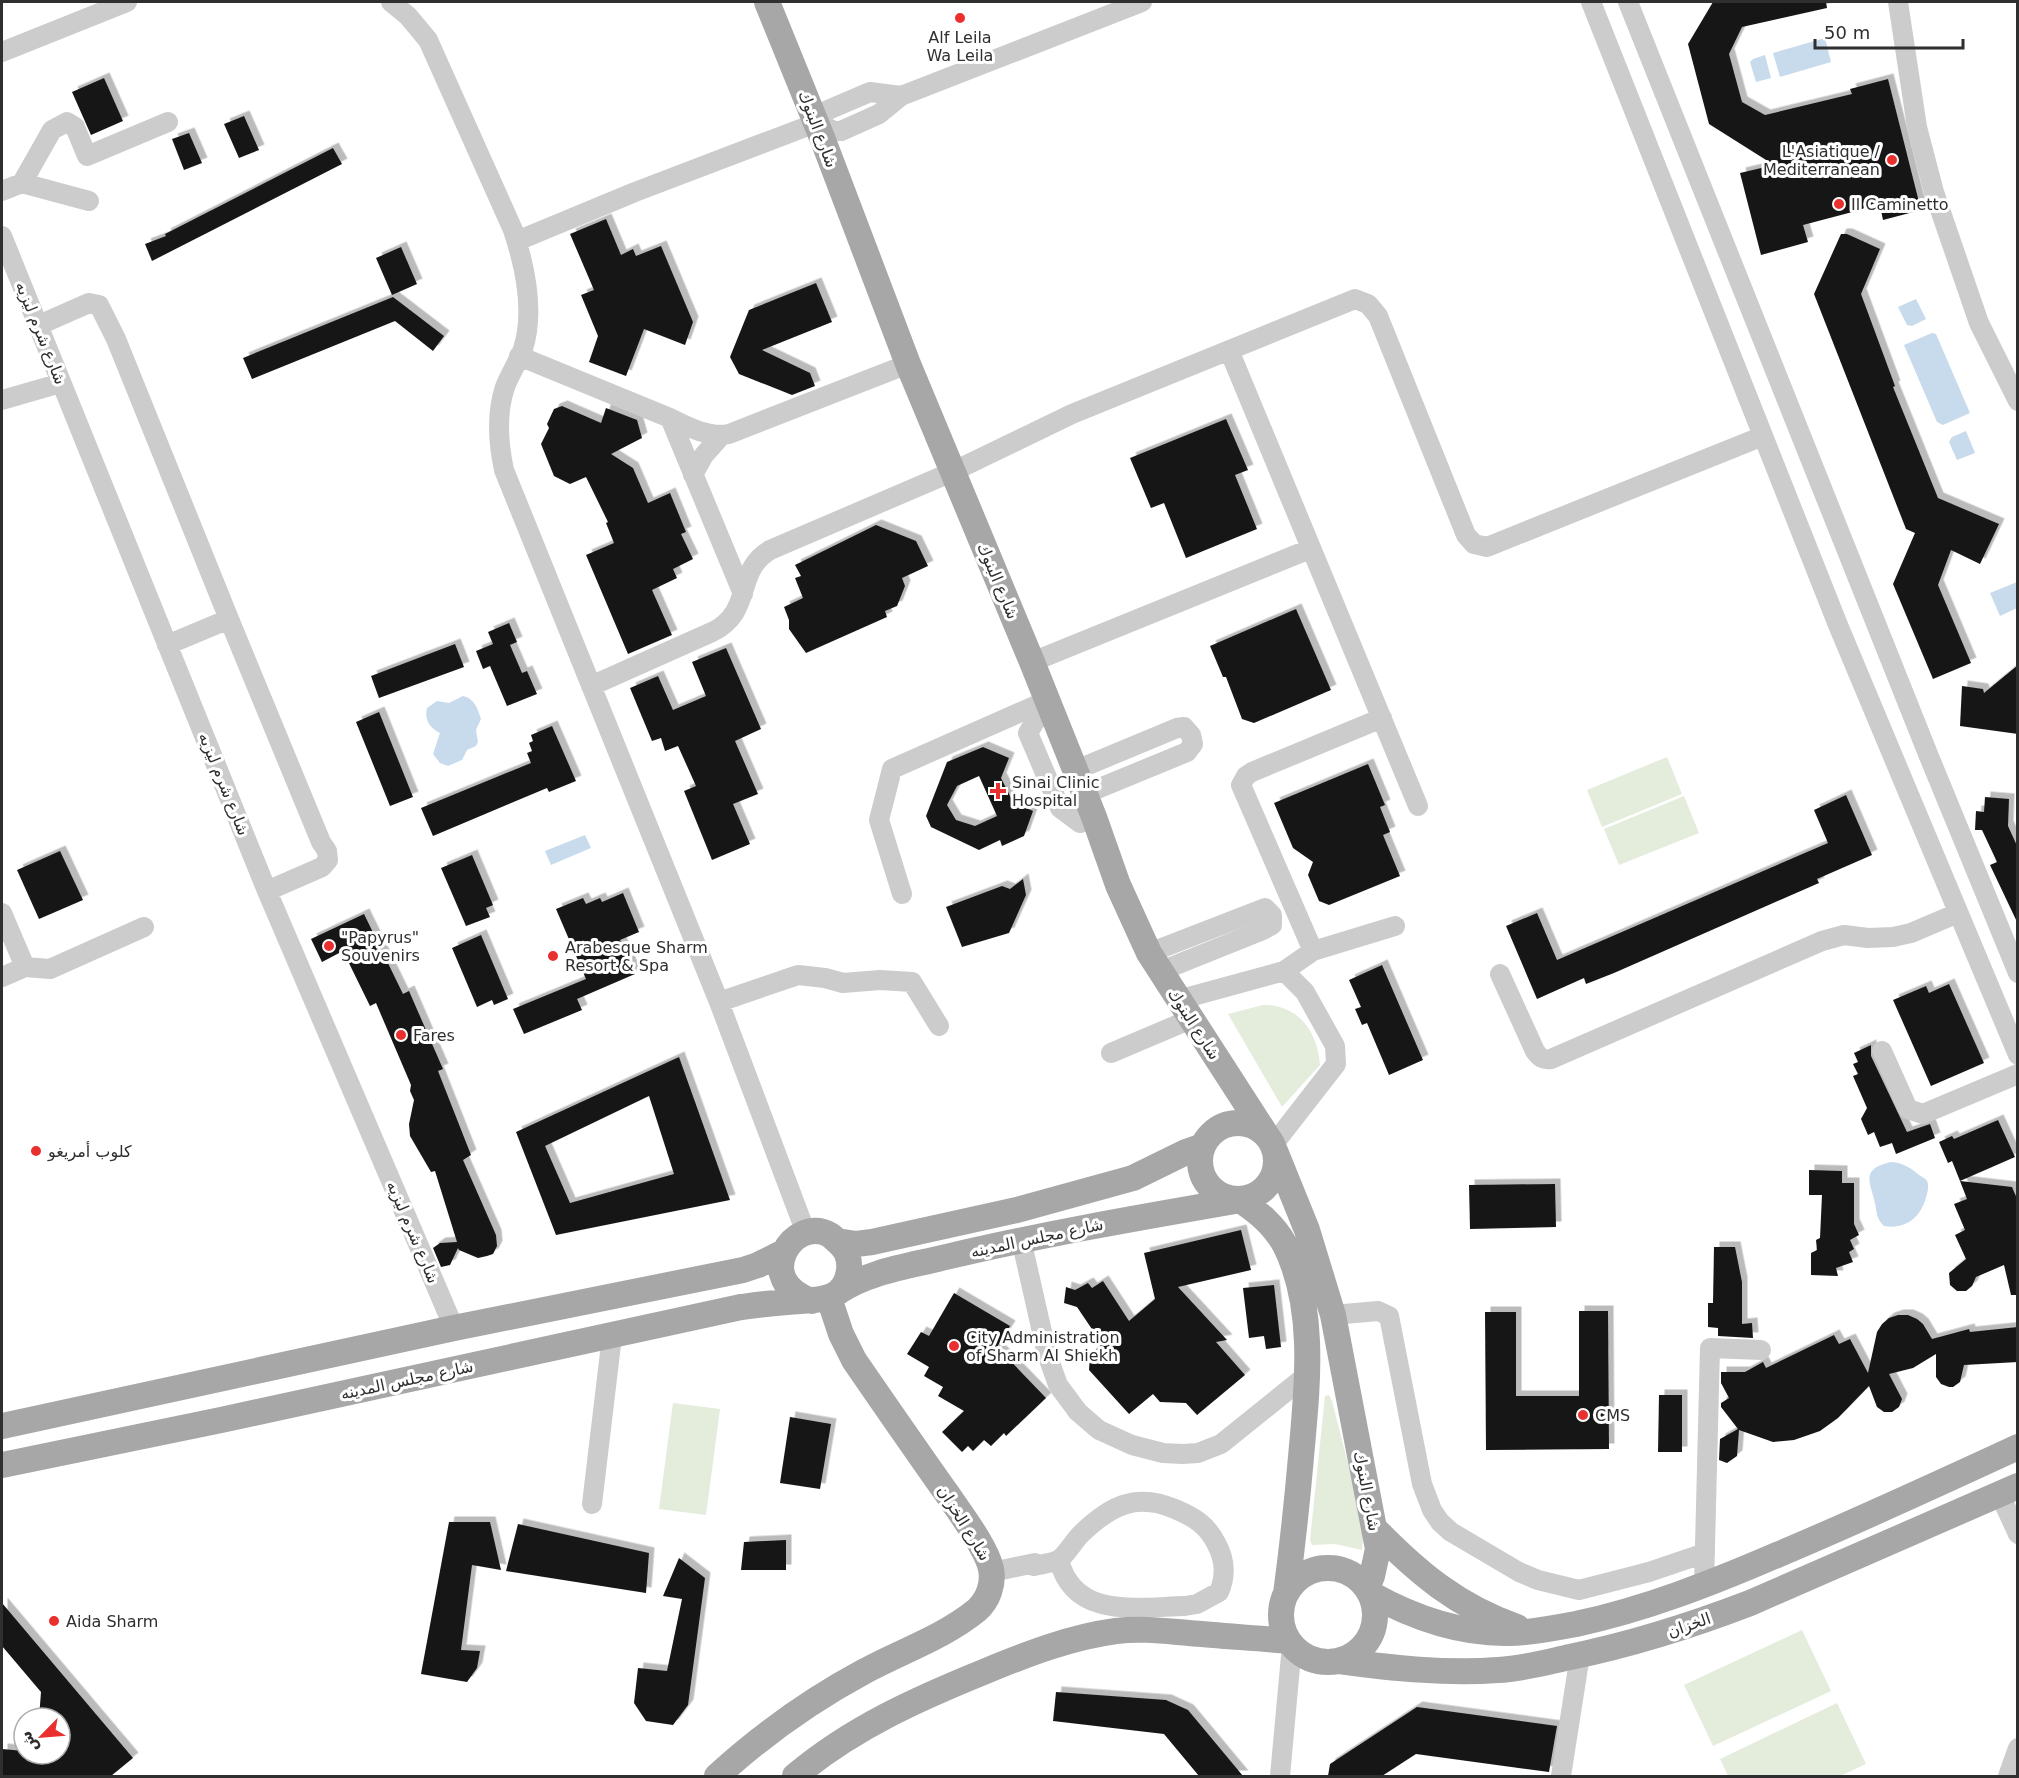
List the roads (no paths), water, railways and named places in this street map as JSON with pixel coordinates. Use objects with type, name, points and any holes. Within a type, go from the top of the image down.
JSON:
[{"type":"main road","name":"شارع البنوك","points":[[767,2],[908,364],[1048,700],[1118,885],[1151,955],[1272,1145],[1307,1230],[1333,1316],[1375,1529],[1378,1549],[1369,1591]]},
{"type":"main road","points":[[1228,1124],[1251,1125],[1261,1131],[1272,1145],[1276,1162],[1275,1173],[1263,1191],[1254,1197],[1240,1200],[1219,1195],[1204,1179],[1200,1168],[1200,1157],[1209,1136],[1217,1129],[1228,1124]]},
{"type":"main road","name":"شارع مجلس المدينه","points":[[837,1241],[856,1244],[872,1242],[1017,1210],[1133,1178],[1203,1146]]},
{"type":"main road","points":[[1240,1200],[1257,1211],[1275,1230],[1291,1259],[1305,1320],[1308,1374],[1296,1515],[1286,1594],[1282,1608],[1281,1619],[1284,1631],[1290,1643],[1301,1654],[1313,1660],[1326,1662],[1339,1661],[1352,1656],[1371,1636],[1375,1615],[1369,1591],[1358,1578],[1346,1571],[1332,1568],[1318,1569],[1305,1574],[1286,1594]]},
{"type":"main road","name":"شارع مجلس المدينه","points":[[2,1465],[741,1307],[826,1297],[860,1280],[888,1271],[1021,1239],[1240,1200]]},
{"type":"main road","points":[[1017,1210],[1021,1239]]},
{"type":"main road","points":[[806,1233],[823,1233],[837,1241],[844,1248],[849,1266],[848,1276],[826,1297],[800,1297],[789,1289],[783,1278],[781,1265],[784,1252],[789,1244],[806,1233]]},
{"type":"main road","points":[[2,1426],[454,1329],[743,1270],[784,1252]]},
{"type":"main road","name":"شارع الخزان","points":[[717,1776],[764,1737],[812,1702],[874,1666],[942,1633],[976,1610],[987,1597],[990,1589],[992,1572],[988,1557],[854,1360],[826,1297]]},
{"type":"main road","name":"الخزان","points":[[1369,1591],[1405,1612],[1450,1627],[1478,1632],[1534,1632],[1580,1623],[1629,1611],[1704,1586],[1891,1506],[2018,1447]]},
{"type":"main road","name":"الخزان","points":[[1339,1661],[1406,1668],[1499,1670],[1639,1642],[1710,1618],[1825,1571],[2009,1490]]},
{"type":"main road","points":[[1375,1529],[1417,1571],[1438,1587],[1485,1614],[1534,1632]]},
{"type":"main road","points":[[795,1776],[863,1728],[924,1696],[1011,1661],[1082,1638],[1116,1631],[1138,1630],[1290,1643]]},
{"type":"street","points":[[2,52],[127,2]]},
{"type":"street","points":[[391,2],[408,16],[428,40],[517,241],[525,271],[526,330],[523,348],[505,387],[501,404],[499,439],[504,470],[719,1002],[806,1233]]},
{"type":"street","points":[[517,241],[634,192],[816,123],[838,132],[879,114],[901,96],[1142,2]]},
{"type":"street","points":[[1591,2],[1838,626],[1958,913],[2012,1029],[2018,1055]]},
{"type":"street","points":[[1628,2],[1928,754],[2018,973]]},
{"type":"street","points":[[1898,2],[1917,127],[1934,192],[1979,323],[2018,401]]},
{"type":"street","points":[[22,183],[52,130],[67,122],[75,127],[87,156],[168,122]]},
{"type":"street","points":[[2,191],[22,183],[89,201]]},
{"type":"street","name":"شارع شرم ليزيه","points":[[2,236],[267,891],[454,1329]]},
{"type":"street","points":[[591,686],[720,628],[734,616],[750,570],[762,555],[952,472],[1072,414],[1355,299],[1368,304],[1378,316],[1466,535],[1474,544],[1487,547],[1763,436]]},
{"type":"street","points":[[39,325],[89,303],[99,305],[116,339],[314,826],[327,852],[328,860],[322,867],[267,891]]},
{"type":"street","points":[[1229,350],[1418,806]]},
{"type":"street","points":[[519,356],[691,428],[721,436]]},
{"type":"street","points":[[693,475],[704,455],[721,436],[908,364]]},
{"type":"street","points":[[2,400],[61,383]]},
{"type":"street","points":[[670,418],[743,594]]},
{"type":"street","points":[[1032,662],[1310,549]]},
{"type":"street","points":[[167,645],[229,619]]},
{"type":"street","points":[[1048,700],[1028,734],[1060,808],[1080,823],[1094,817]]},
{"type":"street","points":[[902,894],[879,820],[892,770],[1048,700]]},
{"type":"street","points":[[1313,951],[1241,785],[1246,776],[1252,772],[1382,718]]},
{"type":"street","points":[[1184,727],[1191,735],[1193,744],[1187,752],[1080,782],[1176,728],[1184,727]]},
{"type":"street","points":[[1265,908],[1272,915],[1272,925],[1263,930],[1151,955],[1265,908]]},
{"type":"street","points":[[2,913],[25,967]]},
{"type":"street","points":[[1500,974],[1535,1051],[1544,1060],[1551,1059],[1822,940],[1844,935],[1868,938],[1893,937],[1911,933],[1958,913]]},
{"type":"street","points":[[1111,1053],[1185,1010],[1284,971],[1313,951],[1395,926]]},
{"type":"street","points":[[2,977],[25,967],[50,969],[144,927]]},
{"type":"street","points":[[1272,1145],[1336,1064],[1335,1046],[1305,992],[1284,971]]},
{"type":"street","points":[[719,1002],[798,975],[843,983],[880,980],[912,982],[939,1026]]},
{"type":"street","points":[[1882,1051],[1908,1109],[1923,1114],[2018,1074]]},
{"type":"street","points":[[1021,1239],[1047,1354],[1058,1385],[1078,1412],[1098,1430],[1132,1445],[1163,1453],[1198,1452],[1221,1444],[1308,1374]]},
{"type":"street","points":[[1333,1316],[1378,1311],[1389,1316],[1422,1484],[1427,1498],[1440,1522],[1471,1545],[1519,1572],[1539,1580],[1579,1590],[1649,1572],[1705,1553]]},
{"type":"street","points":[[592,1504],[612,1336]]},
{"type":"street","points":[[1704,1586],[1710,1348],[1761,1350]]},
{"type":"street","points":[[2009,1490],[2018,1533]]},
{"type":"street","points":[[992,1572],[1059,1560],[1080,1535],[1106,1514],[1121,1505],[1135,1501],[1153,1502],[1192,1516],[1207,1528],[1219,1549],[1224,1575],[1218,1592],[1197,1604],[1107,1606],[1091,1601],[1076,1589],[1064,1574],[1059,1560]]},
{"type":"street","points":[[1579,1590],[1580,1623]]},
{"type":"street","points":[[1280,1776],[1290,1643]]},
{"type":"street","points":[[1561,1776],[1580,1655]]},
{"type":"street","points":[[2008,1776],[2018,1748]]},
{"type":"water","points":[[1825,38],[1831,62],[1780,77],[1773,53]]},
{"type":"water","points":[[1765,55],[1771,78],[1756,82],[1750,62]]},
{"type":"water","points":[[1916,299],[1926,319],[1912,326],[1907,325],[1898,307]]},
{"type":"water","points":[[1932,333],[1936,334],[1970,413],[1943,425],[1937,422],[1904,345]]},
{"type":"water","points":[[1966,431],[1975,453],[1957,460],[1949,442],[1952,437]]},
{"type":"water","points":[[2017,582],[2017,608],[2000,616],[1990,593]]},
{"type":"water","points":[[463,696],[473,702],[480,715],[481,719],[476,730],[478,742],[476,746],[467,750],[462,760],[448,766],[440,763],[433,754],[440,733],[429,723],[426,716],[427,708],[437,701],[449,703]]},
{"type":"water","points":[[585,835],[591,848],[551,865],[545,851]]},
{"type":"water","points":[[1891,1162],[1909,1168],[1925,1179],[1928,1186],[1925,1202],[1917,1215],[1900,1226],[1892,1227],[1884,1226],[1878,1218],[1870,1183],[1871,1173],[1875,1168]]},
{"type":"place","name":"Alf Leila Wa Leila","points":[[960,18]]},
{"type":"place","name":"L'Asiatique / Mediterranean","points":[[1892,160]]},
{"type":"place","name":"Il Caminetto","points":[[1839,204]]},
{"type":"place","name":"Sinai Clinic Hospital","points":[[998,791]]},
{"type":"place","name":"\"Papyrus\" Souvenirs","points":[[329,946]]},
{"type":"place","name":"Arabesque Sharm Resort & Spa","points":[[553,956]]},
{"type":"place","name":"Fares","points":[[401,1035]]},
{"type":"place","name":"كلوب أمريغو","points":[[36,1151]]},
{"type":"place","name":"City Administration of Sharm Al Shiekh","points":[[954,1346]]},
{"type":"place","name":"CMS","points":[[1583,1415]]},
{"type":"place","name":"Aida Sharm","points":[[54,1621]]}]
